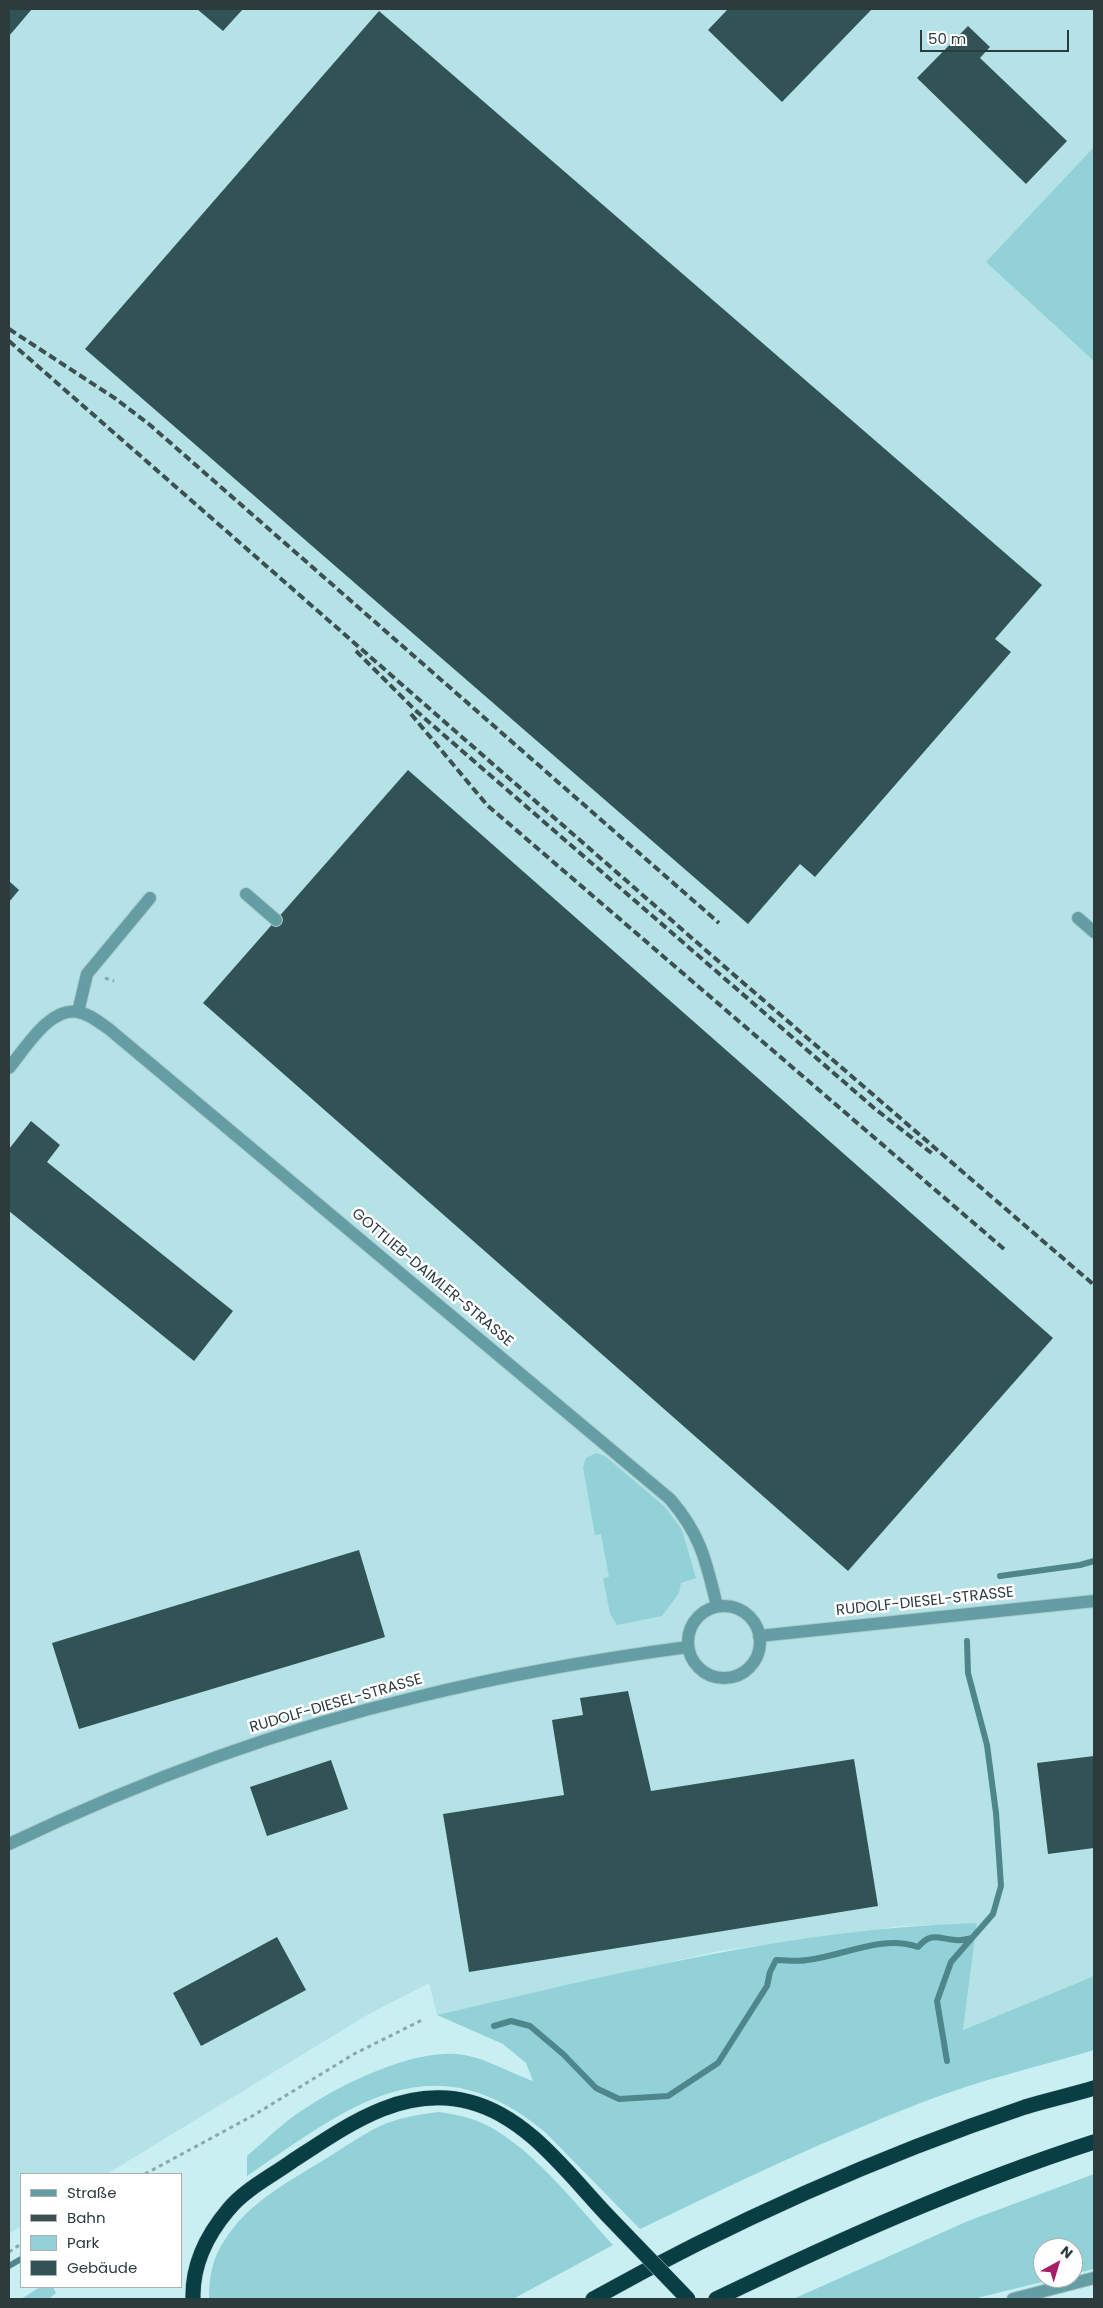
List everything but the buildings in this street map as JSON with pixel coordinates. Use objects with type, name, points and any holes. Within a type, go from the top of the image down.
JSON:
[{"type":"highway","points":[[593,2299],[687,2250],[819,2188],[970,2126],[1028,2106],[1094,2088]]},
{"type":"highway","points":[[193,2299],[193,2281],[197,2264],[208,2239],[228,2209],[251,2189],[345,2127],[393,2104],[421,2098],[446,2097],[472,2102],[495,2112],[519,2127],[542,2146],[688,2299]]},
{"type":"highway","points":[[716,2299],[909,2211],[1034,2162],[1094,2142]]},
{"type":"street","points":[[246,894],[276,920]]},
{"type":"street","points":[[9,1068],[45,1024],[61,1014],[78,1012],[87,974],[150,898]]},
{"type":"street","points":[[1078,918],[1094,932]]},
{"type":"street","name":"GOTTLIEB-DAIMLER-STRASSE","points":[[78,1012],[91,1017],[109,1029],[670,1499],[694,1530],[705,1557],[717,1606]]},
{"type":"street","name":"RUDOLF-DIESEL-STRASSE","points":[[759,1636],[1094,1601]]},
{"type":"street","points":[[717,1606],[732,1607],[744,1612],[754,1623],[759,1636],[759,1647],[753,1663],[740,1674],[729,1677],[707,1674],[695,1662],[688,1647],[689,1633],[695,1620],[705,1611],[717,1606]]},
{"type":"street","name":"RUDOLF-DIESEL-STRASSE","points":[[9,1844],[163,1778],[244,1748],[328,1721],[416,1697],[506,1677],[688,1647]]},
{"type":"street","points":[[1013,2299],[1094,2278]]},
{"type":"path","points":[[147,2173],[254,2115],[370,2046],[424,2019]]},
{"type":"path","points":[[9,2252],[20,2245]]},
{"type":"shaded area","points":[[9,9],[1094,9],[1094,1976],[963,2030],[977,1924],[902,1926],[719,1951],[437,2015],[429,1983],[369,2014],[109,2173],[20,2173],[20,2227],[9,2234]]},
{"type":"green space","points":[[1094,147],[1094,361],[986,262]]},
{"type":"green space","points":[[596,1453],[605,1456],[665,1507],[682,1530],[696,1578],[681,1583],[679,1593],[662,1616],[617,1625],[610,1614],[603,1578],[609,1577],[601,1534],[595,1535],[583,1467],[586,1458]]},
{"type":"green space","points":[[977,1923],[963,2030],[1094,1976],[1094,2050],[987,2080],[887,2116],[745,2179],[640,2229],[546,2133],[505,2104],[466,2089],[428,2086],[392,2092],[357,2106],[321,2126],[247,2176],[247,2156],[285,2123],[301,2111],[342,2087],[389,2066],[435,2055],[466,2055],[486,2061],[533,2081],[526,2063],[503,2044],[437,2015],[638,1969],[773,1943],[909,1927]]},
{"type":"green space","points":[[439,2112],[463,2116],[477,2121],[496,2130],[514,2143],[533,2158],[613,2245],[513,2299],[209,2299],[212,2269],[220,2248],[234,2227],[257,2204],[284,2184],[356,2139],[379,2127],[406,2117]]},
{"type":"green space","points":[[1094,2174],[1094,2269],[1083,2272],[1083,2238],[1033,2238],[1033,2284],[973,2299],[793,2299],[968,2221]]},
{"type":"green space","points":[[38,2288],[54,2288],[56,2293],[49,2299],[21,2299]]},
{"type":"waterway","points":[[1000,1576],[1080,1565],[1094,1561]]},
{"type":"waterway","points":[[947,2061],[937,2001],[951,1962],[993,1914],[1001,1886],[996,1813],[987,1745],[968,1673],[967,1641]]},
{"type":"waterway","points":[[494,2026],[511,2021],[530,2026],[563,2054],[596,2088],[619,2099],[668,2096],[718,2063],[767,1986],[770,1972],[776,1960],[803,1961],[877,1944],[891,1943],[918,1947],[932,1937],[958,1940],[972,1938]]},
{"type":"waterway","points":[[9,2266],[20,2260]]},
{"type":"railway","points":[[9,329],[116,399],[150,425],[719,923]]},
{"type":"railway","points":[[9,341],[733,974],[1094,1285]]},
{"type":"railway","points":[[356,651],[415,710],[874,1108],[934,1155]]},
{"type":"railway","points":[[411,714],[487,805],[1004,1249]]}]
